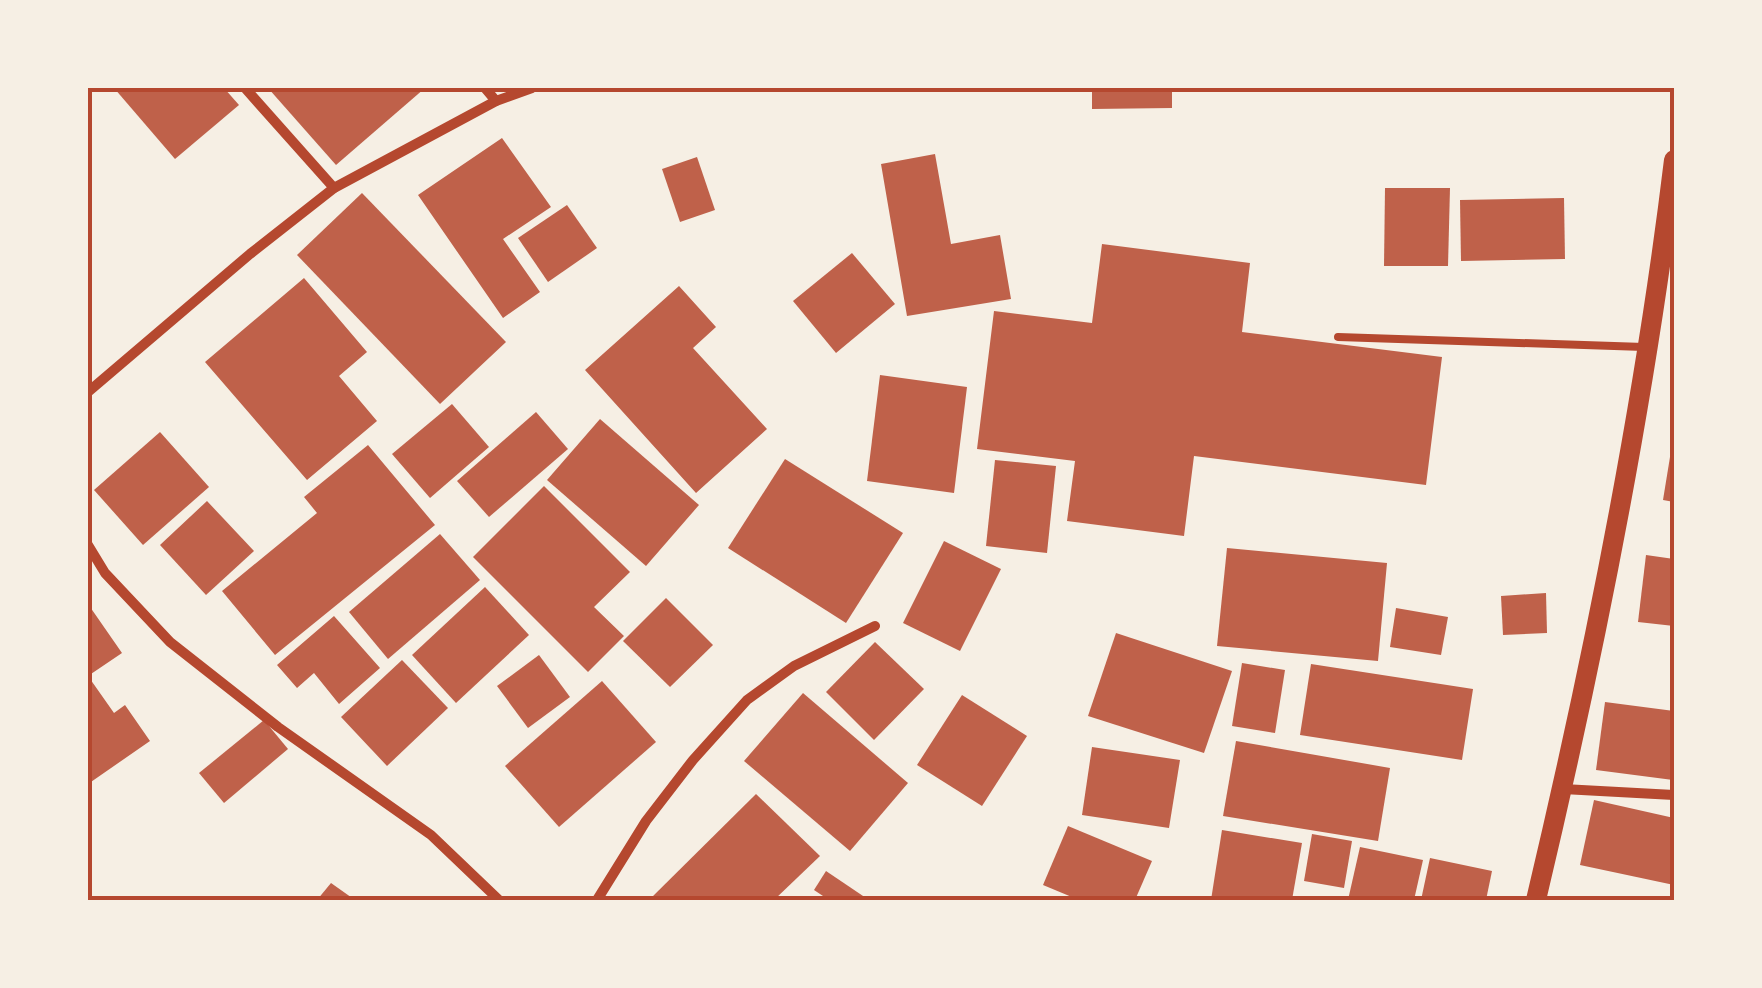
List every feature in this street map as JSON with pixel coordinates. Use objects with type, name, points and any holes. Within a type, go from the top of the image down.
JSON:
[{"type":"main road","points":[[1536,900],[1604,604],[1648,347],[1674,160]]},
{"type":"street","points":[[245,88],[334,188]]},
{"type":"street","points":[[486,88],[496,102]]},
{"type":"street","points":[[88,392],[334,188],[496,102],[532,88]]},
{"type":"street","points":[[88,545],[104,574],[170,642],[278,727],[431,835],[499,900]]},
{"type":"street","points":[[597,900],[646,821],[693,760],[747,700],[794,666],[875,626]]},
{"type":"street","points":[[1563,789],[1674,795]]},
{"type":"lane","points":[[1338,338],[1648,347]]},
{"type":"building","points":[[114,88],[224,88],[239,105],[175,159]]},
{"type":"building","points":[[268,88],[425,88],[336,165]]},
{"type":"building","points":[[1092,88],[1172,88],[1172,108],[1092,109]]},
{"type":"building","points":[[502,138],[551,207],[503,239],[540,292],[503,318],[418,195]]},
{"type":"building","points":[[935,154],[951,244],[1000,235],[1011,299],[907,316],[881,164]]},
{"type":"building","points":[[697,157],[715,210],[680,222],[662,169]]},
{"type":"building","points":[[1385,188],[1450,188],[1448,266],[1384,266]]},
{"type":"building","points":[[362,193],[506,342],[440,404],[297,255]]},
{"type":"building","points":[[1564,198],[1565,259],[1461,261],[1460,200]]},
{"type":"building","points":[[567,205],[597,248],[548,282],[518,238]]},
{"type":"building","points":[[1102,244],[1250,263],[1242,332],[1442,357],[1426,485],[1194,456],[1184,536],[1067,521],[1075,461],[977,449],[994,311],[1092,323]]},
{"type":"building","points":[[852,253],[895,304],[836,353],[793,301]]},
{"type":"building","points":[[304,278],[367,352],[339,376],[377,421],[307,480],[205,362]]},
{"type":"building","points":[[679,286],[716,327],[693,348],[767,429],[696,493],[585,370]]},
{"type":"building","points":[[880,375],[967,387],[954,493],[867,481]]},
{"type":"building","points":[[452,404],[489,447],[430,498],[392,454]]},
{"type":"building","points":[[536,412],[568,449],[489,517],[457,481]]},
{"type":"building","points":[[600,419],[699,505],[646,566],[547,480]]},
{"type":"building","points":[[160,432],[209,487],[143,545],[94,490]]},
{"type":"building","points":[[368,445],[435,525],[275,655],[222,591],[317,513],[304,497]]},
{"type":"building","points":[[1670,457],[1674,458],[1674,502],[1663,500]]},
{"type":"building","points":[[785,459],[903,533],[846,623],[728,548]]},
{"type":"building","points":[[995,460],[1056,466],[1047,553],[986,546]]},
{"type":"building","points":[[544,486],[630,572],[594,607],[624,636],[588,672],[473,557]]},
{"type":"building","points":[[207,501],[254,551],[206,595],[160,545]]},
{"type":"building","points":[[440,534],[480,580],[388,659],[349,612]]},
{"type":"building","points":[[944,541],[1001,569],[960,651],[903,623]]},
{"type":"building","points":[[1227,548],[1387,563],[1378,661],[1217,646]]},
{"type":"building","points":[[1646,555],[1674,559],[1674,626],[1638,622]]},
{"type":"building","points":[[485,587],[529,635],[456,703],[412,655]]},
{"type":"building","points":[[1546,593],[1547,633],[1503,635],[1501,596]]},
{"type":"building","points":[[666,598],[713,645],[670,687],[623,641]]},
{"type":"building","points":[[88,604],[122,653],[88,676]]},
{"type":"building","points":[[1396,608],[1448,617],[1441,655],[1390,647]]},
{"type":"building","points":[[334,616],[380,668],[339,704],[314,673],[297,688],[277,665]]},
{"type":"building","points":[[1116,633],[1232,671],[1204,753],[1088,716]]},
{"type":"building","points":[[875,642],[924,689],[874,740],[826,692]]},
{"type":"building","points":[[539,655],[570,697],[528,728],[497,686]]},
{"type":"building","points":[[402,660],[448,708],[387,766],[341,717]]},
{"type":"building","points":[[1242,663],[1285,670],[1275,733],[1232,726]]},
{"type":"building","points":[[1311,664],[1473,689],[1462,760],[1300,735]]},
{"type":"building","points":[[88,676],[114,713],[125,705],[150,741],[88,784]]},
{"type":"building","points":[[602,681],[656,742],[559,827],[505,766]]},
{"type":"building","points":[[803,693],[908,783],[850,851],[744,761]]},
{"type":"building","points":[[962,695],[1027,736],[982,806],[917,765]]},
{"type":"building","points":[[1605,702],[1674,711],[1673,780],[1596,770]]},
{"type":"building","points":[[264,720],[288,749],[224,803],[199,773]]},
{"type":"building","points":[[1236,741],[1390,768],[1378,841],[1223,816]]},
{"type":"building","points":[[1092,747],[1180,760],[1169,828],[1082,815]]},
{"type":"building","points":[[756,794],[820,856],[774,900],[649,900]]},
{"type":"building","points":[[1594,800],[1674,818],[1674,885],[1580,865]]},
{"type":"building","points":[[1068,826],[1152,861],[1135,900],[1079,900],[1043,885]]},
{"type":"building","points":[[1222,830],[1302,843],[1292,900],[1211,900]]},
{"type":"building","points":[[1312,834],[1352,841],[1344,888],[1304,881]]},
{"type":"building","points":[[1360,847],[1423,860],[1414,900],[1348,900]]},
{"type":"building","points":[[1430,858],[1492,871],[1486,900],[1421,900]]},
{"type":"building","points":[[826,871],[869,900],[829,900],[814,890]]},
{"type":"building","points":[[331,883],[355,900],[317,900]]}]
